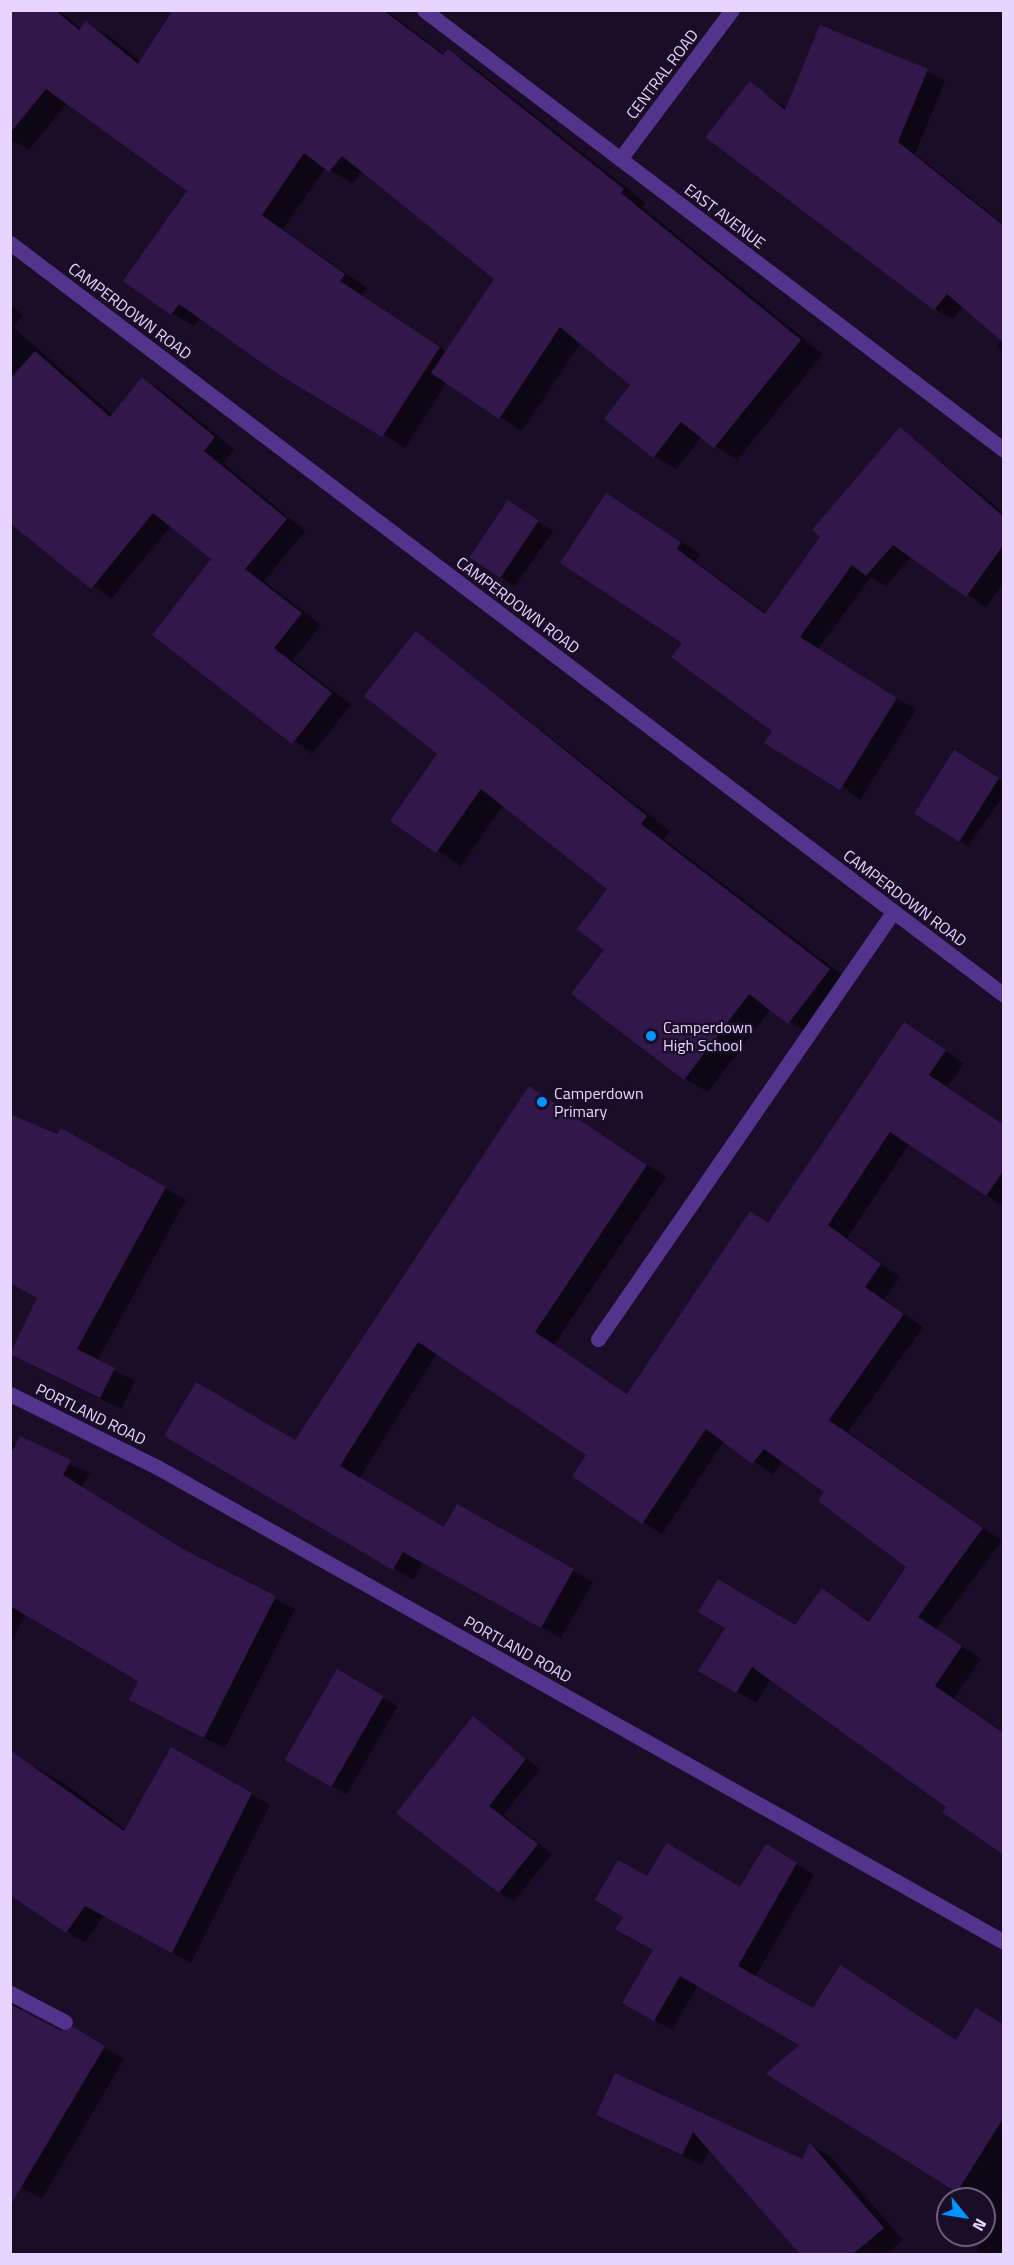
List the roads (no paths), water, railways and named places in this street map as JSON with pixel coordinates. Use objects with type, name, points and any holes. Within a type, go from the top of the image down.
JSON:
[{"type":"street","name":"EAST AVENUE","points":[[424,10],[1004,450]]},
{"type":"street","name":"CENTRAL ROAD","points":[[620,159],[732,10]]},
{"type":"street","name":"CAMPERDOWN ROAD","points":[[10,243],[1004,995]]},
{"type":"street","points":[[598,1339],[893,912]]},
{"type":"street","name":"PORTLAND ROAD","points":[[10,1394],[157,1467],[1004,1942]]},
{"type":"street","points":[[10,1993],[66,2022]]},
{"type":"place","name":"Camperdown High School","points":[[651,1036]]},
{"type":"place","name":"Camperdown Primary","points":[[542,1102]]}]
